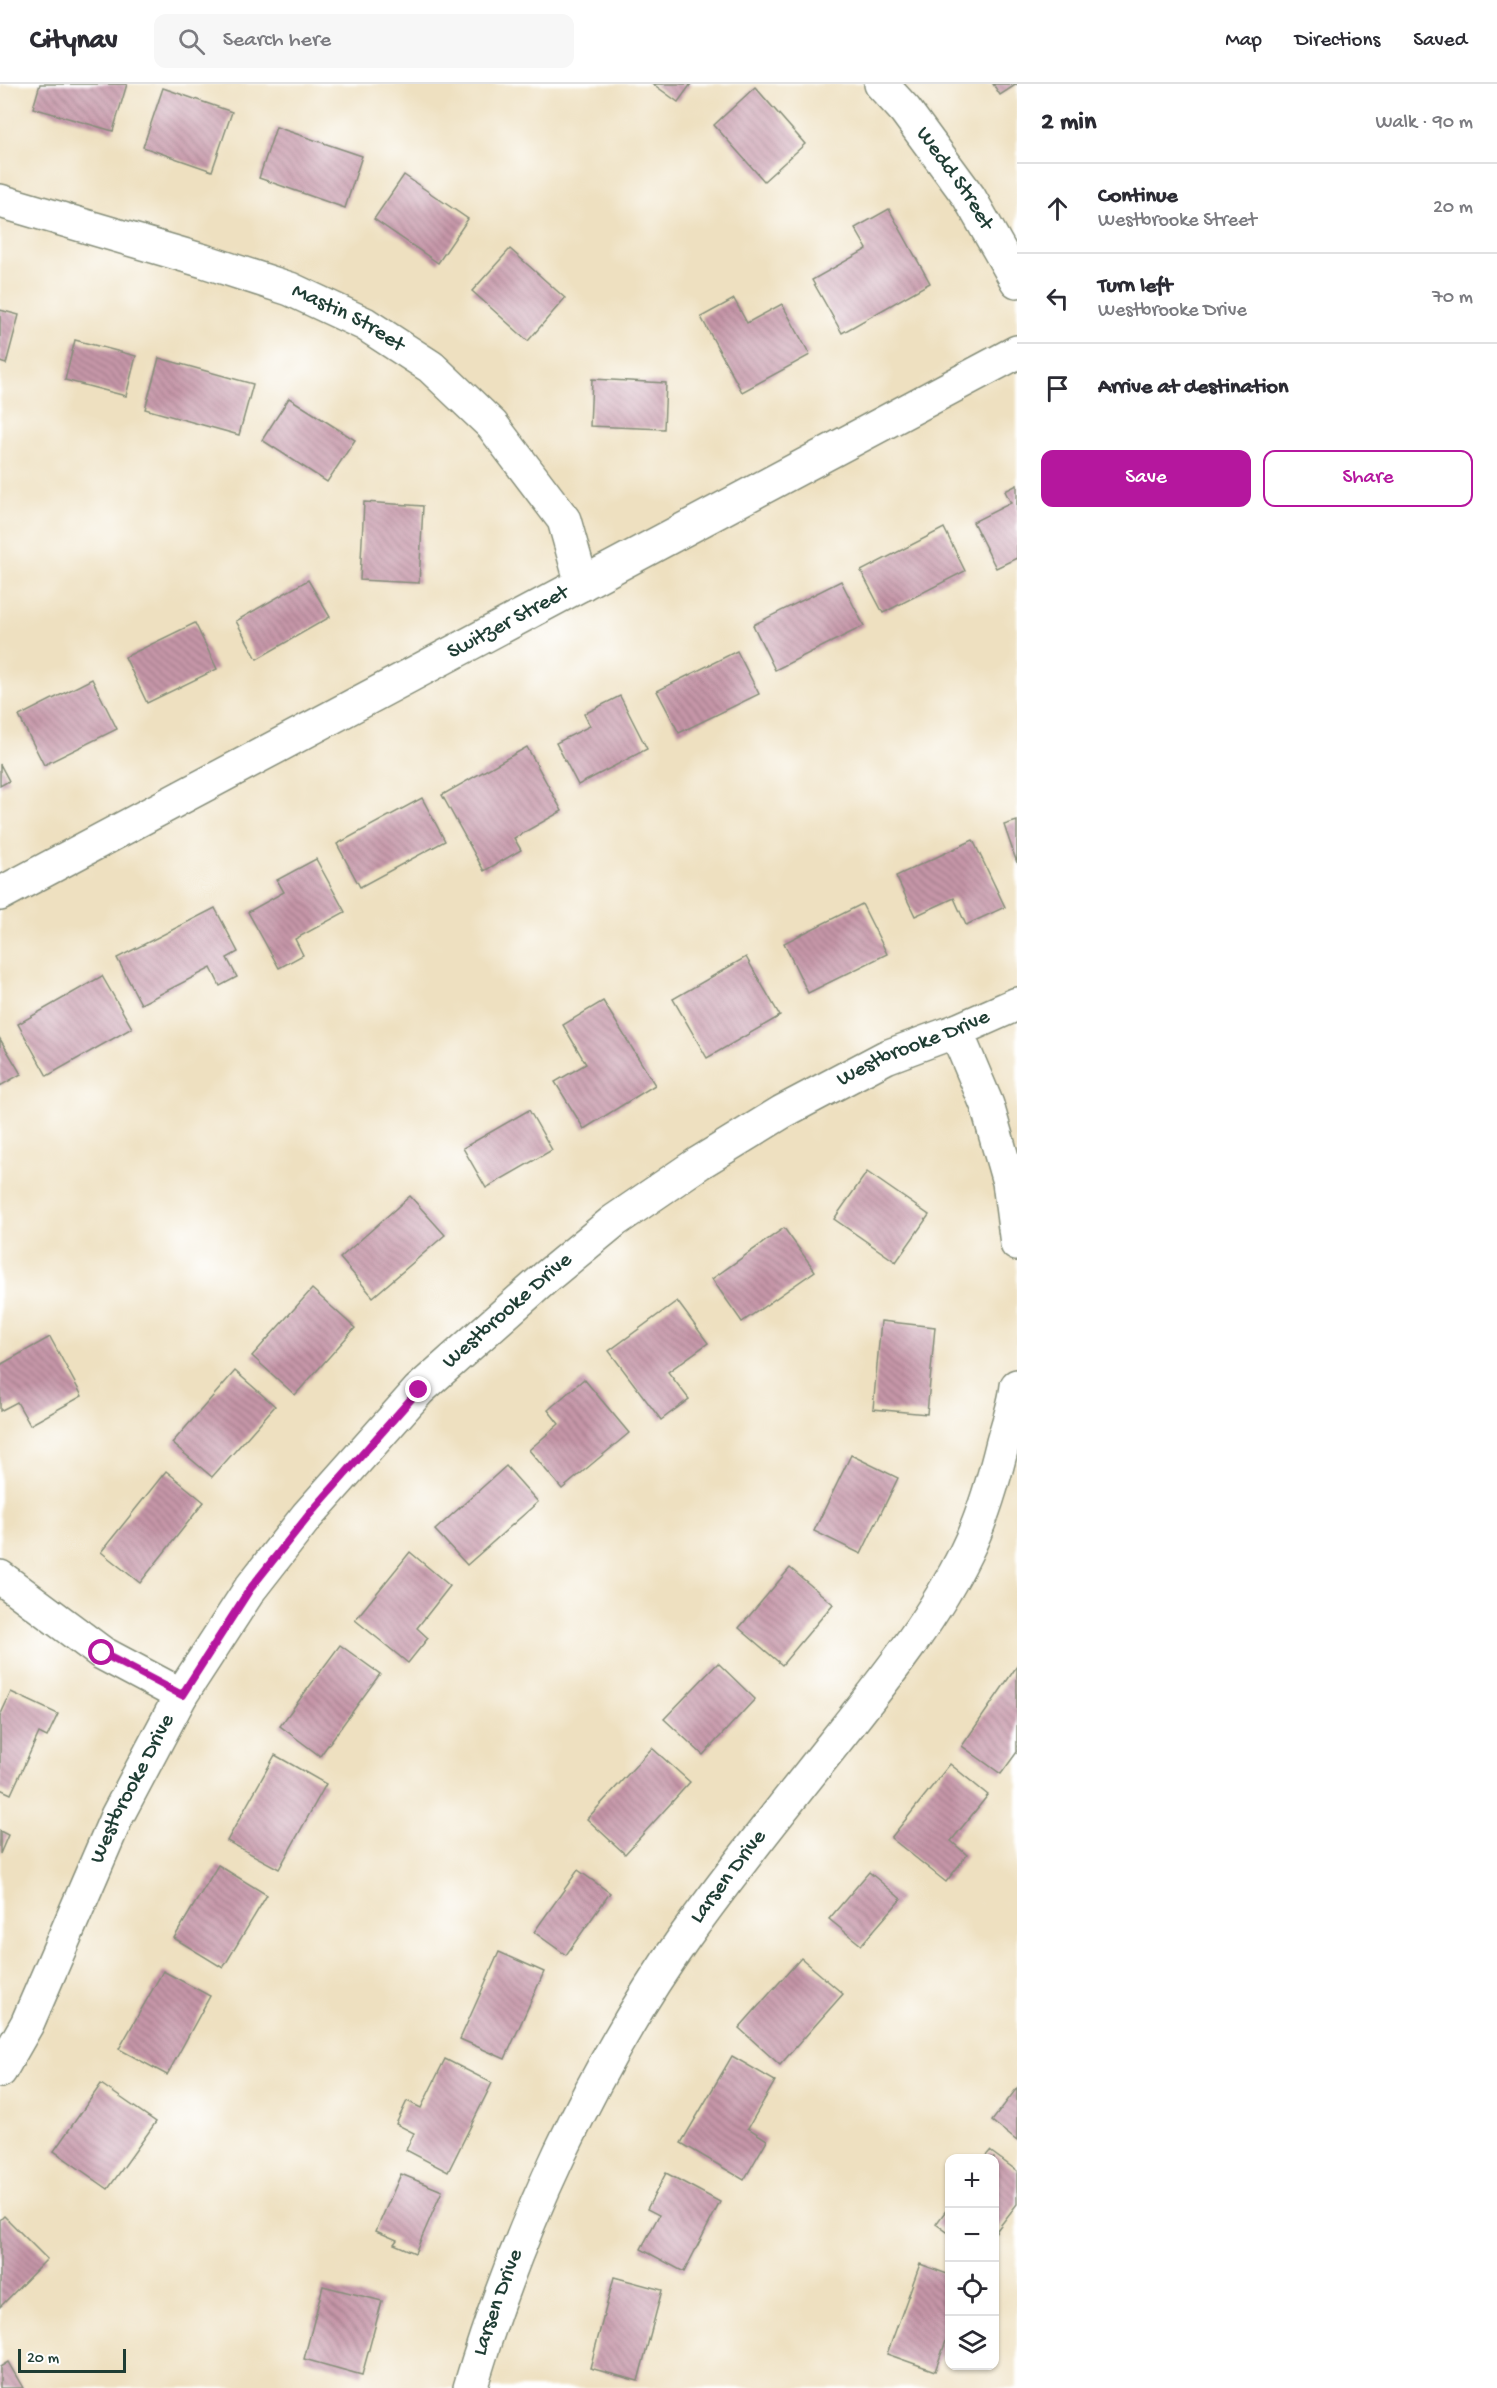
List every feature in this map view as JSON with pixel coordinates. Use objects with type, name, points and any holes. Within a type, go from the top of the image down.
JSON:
[{"type":"street","name":"Wedd Street","points":[[881,84],[905,110],[969,196],[1017,281]]},
{"type":"street","name":"Mastin Street","points":[[0,201],[204,261],[290,289],[365,324],[431,367],[492,425],[564,520],[582,584]]},
{"type":"street","name":"Switzer Street","points":[[0,894],[1017,352]]},
{"type":"street","name":"Westbrooke Drive","points":[[0,2071],[27,2024],[113,1825],[182,1695],[250,1589],[308,1516],[419,1390],[545,1278],[614,1221],[699,1162],[782,1112],[886,1057],[956,1031],[1017,1004]]},
{"type":"street","points":[[956,1031],[987,1105],[1009,1182],[1017,1244]]},
{"type":"street","name":"Larsen Drive","points":[[470,2388],[506,2281],[544,2192],[626,2029],[685,1936],[751,1848],[894,1667],[937,1604],[967,1551],[994,1478],[1017,1386]]},
{"type":"street","points":[[0,1577],[102,1653],[182,1695]]},
{"type":"building","points":[[40,84],[127,84],[113,131],[33,108]]},
{"type":"building","points":[[653,84],[691,84],[678,102]]},
{"type":"building","points":[[993,84],[1017,84],[1000,95]]},
{"type":"building","points":[[755,87],[805,144],[764,181],[714,125]]},
{"type":"building","points":[[163,88],[232,112],[212,171],[143,147]]},
{"type":"building","points":[[276,127],[362,156],[345,208],[259,178]]},
{"type":"building","points":[[404,175],[468,219],[438,263],[374,219]]},
{"type":"building","points":[[889,209],[930,283],[842,333],[812,280],[867,249],[855,228]]},
{"type":"building","points":[[510,249],[565,298],[528,341],[472,291]]},
{"type":"building","points":[[734,299],[747,323],[782,304],[810,355],[742,392],[701,317]]},
{"type":"building","points":[[0,310],[19,315],[6,364],[0,362]]},
{"type":"building","points":[[75,340],[136,356],[126,396],[65,380]]},
{"type":"building","points":[[159,358],[253,384],[239,435],[145,409]]},
{"type":"building","points":[[592,379],[666,383],[664,429],[590,426]]},
{"type":"building","points":[[289,398],[355,440],[327,482],[262,440]]},
{"type":"building","points":[[1017,485],[1017,558],[996,568],[973,522],[1011,503],[1005,491]]},
{"type":"building","points":[[364,502],[423,506],[419,583],[360,580]]},
{"type":"building","points":[[944,528],[965,571],[883,613],[861,571]]},
{"type":"building","points":[[308,580],[330,617],[257,659],[236,621]]},
{"type":"building","points":[[841,581],[864,626],[775,670],[753,625]]},
{"type":"building","points":[[195,623],[217,669],[147,703],[125,657]]},
{"type":"building","points":[[737,651],[759,694],[679,733],[657,691]]},
{"type":"building","points":[[92,679],[117,729],[44,765],[19,716]]},
{"type":"building","points":[[620,696],[647,749],[578,785],[556,743],[590,726],[584,714]]},
{"type":"building","points":[[527,747],[562,811],[514,838],[521,850],[484,871],[442,795]]},
{"type":"building","points":[[0,764],[9,781],[0,786]]},
{"type":"building","points":[[422,798],[445,841],[360,887],[337,844]]},
{"type":"building","points":[[1017,821],[1017,863],[1004,825]]},
{"type":"building","points":[[973,840],[1005,907],[966,925],[954,898],[915,916],[896,876]]},
{"type":"building","points":[[316,859],[345,912],[295,939],[303,955],[279,968],[248,912],[284,892],[277,880]]},
{"type":"building","points":[[862,904],[887,954],[808,993],[784,943]]},
{"type":"building","points":[[215,908],[238,952],[227,958],[237,977],[220,986],[211,968],[141,1004],[117,958]]},
{"type":"building","points":[[746,957],[780,1016],[707,1058],[673,999]]},
{"type":"building","points":[[102,976],[132,1028],[47,1076],[18,1024]]},
{"type":"building","points":[[603,1001],[655,1085],[584,1129],[555,1082],[586,1064],[563,1025]]},
{"type":"building","points":[[0,1039],[21,1074],[0,1086]]},
{"type":"building","points":[[529,1110],[552,1150],[486,1188],[463,1148]]},
{"type":"building","points":[[867,1172],[929,1215],[896,1262],[834,1219]]},
{"type":"building","points":[[410,1196],[445,1235],[373,1297],[340,1258]]},
{"type":"building","points":[[784,1228],[815,1271],[742,1322],[712,1279]]},
{"type":"building","points":[[312,1289],[355,1328],[295,1395],[252,1356]]},
{"type":"building","points":[[677,1301],[708,1343],[668,1372],[689,1399],[661,1420],[609,1351]]},
{"type":"building","points":[[881,1321],[935,1327],[927,1414],[873,1409]]},
{"type":"building","points":[[50,1337],[82,1396],[30,1425],[17,1402],[0,1411],[0,1365]]},
{"type":"building","points":[[235,1371],[275,1406],[212,1477],[172,1443]]},
{"type":"building","points":[[584,1379],[629,1433],[562,1489],[529,1450],[559,1424],[548,1410]]},
{"type":"building","points":[[851,1455],[898,1478],[861,1554],[814,1531]]},
{"type":"building","points":[[506,1466],[538,1502],[467,1565],[435,1530]]},
{"type":"building","points":[[166,1471],[204,1502],[140,1583],[101,1552]]},
{"type":"building","points":[[410,1552],[450,1586],[417,1628],[428,1638],[408,1663],[355,1620]]},
{"type":"building","points":[[790,1568],[833,1604],[782,1665],[739,1628]]},
{"type":"building","points":[[340,1645],[380,1674],[320,1756],[280,1726]]},
{"type":"building","points":[[718,1663],[755,1699],[703,1755],[664,1719]]},
{"type":"building","points":[[1017,1666],[1017,1752],[1001,1774],[962,1746]]},
{"type":"building","points":[[11,1692],[58,1714],[47,1737],[39,1733],[11,1794],[0,1789],[0,1716]]},
{"type":"building","points":[[652,1748],[690,1782],[625,1854],[587,1819]]},
{"type":"building","points":[[275,1755],[326,1784],[279,1869],[227,1841]]},
{"type":"building","points":[[950,1764],[988,1795],[951,1841],[967,1855],[946,1882],[891,1838]]},
{"type":"building","points":[[0,1831],[8,1835],[0,1854]]},
{"type":"building","points":[[218,1865],[267,1895],[223,1968],[174,1938]]},
{"type":"building","points":[[578,1870],[610,1893],[566,1955],[534,1932]]},
{"type":"building","points":[[869,1872],[901,1899],[861,1945],[829,1919]]},
{"type":"building","points":[[499,1952],[544,1972],[505,2059],[460,2039]]},
{"type":"building","points":[[801,1958],[843,1994],[780,2065],[739,2028]]},
{"type":"building","points":[[163,1971],[210,1996],[167,2075],[119,2049]]},
{"type":"building","points":[[732,2056],[775,2081],[748,2128],[767,2140],[744,2180],[681,2143]]},
{"type":"building","points":[[445,2059],[492,2083],[448,2172],[406,2150],[414,2133],[396,2124],[407,2101],[421,2108]]},
{"type":"building","points":[[101,2084],[156,2122],[108,2189],[54,2151]]},
{"type":"building","points":[[1017,2088],[1017,2141],[992,2121]]},
{"type":"building","points":[[999,2158],[1017,2171],[1017,2204],[999,2227]]},
{"type":"building","points":[[666,2173],[720,2202],[684,2272],[641,2249],[659,2215],[647,2209]]},
{"type":"building","points":[[401,2174],[442,2191],[415,2253],[394,2244],[397,2240],[376,2231]]},
{"type":"building","points":[[945,2212],[945,2230],[936,2224]]},
{"type":"building","points":[[4,2216],[47,2259],[0,2307],[0,2220]]},
{"type":"building","points":[[920,2264],[945,2273],[945,2344],[935,2371],[887,2354]]},
{"type":"building","points":[[614,2277],[662,2290],[638,2381],[590,2368]]},
{"type":"building","points":[[323,2286],[382,2301],[362,2375],[304,2359]]},
{"type":"building","points":[[8,2362],[23,2388],[0,2388],[0,2367]]},
{"type":"route","points":[[102,1653],[182,1695],[250,1589],[308,1516],[419,1390]]}]
